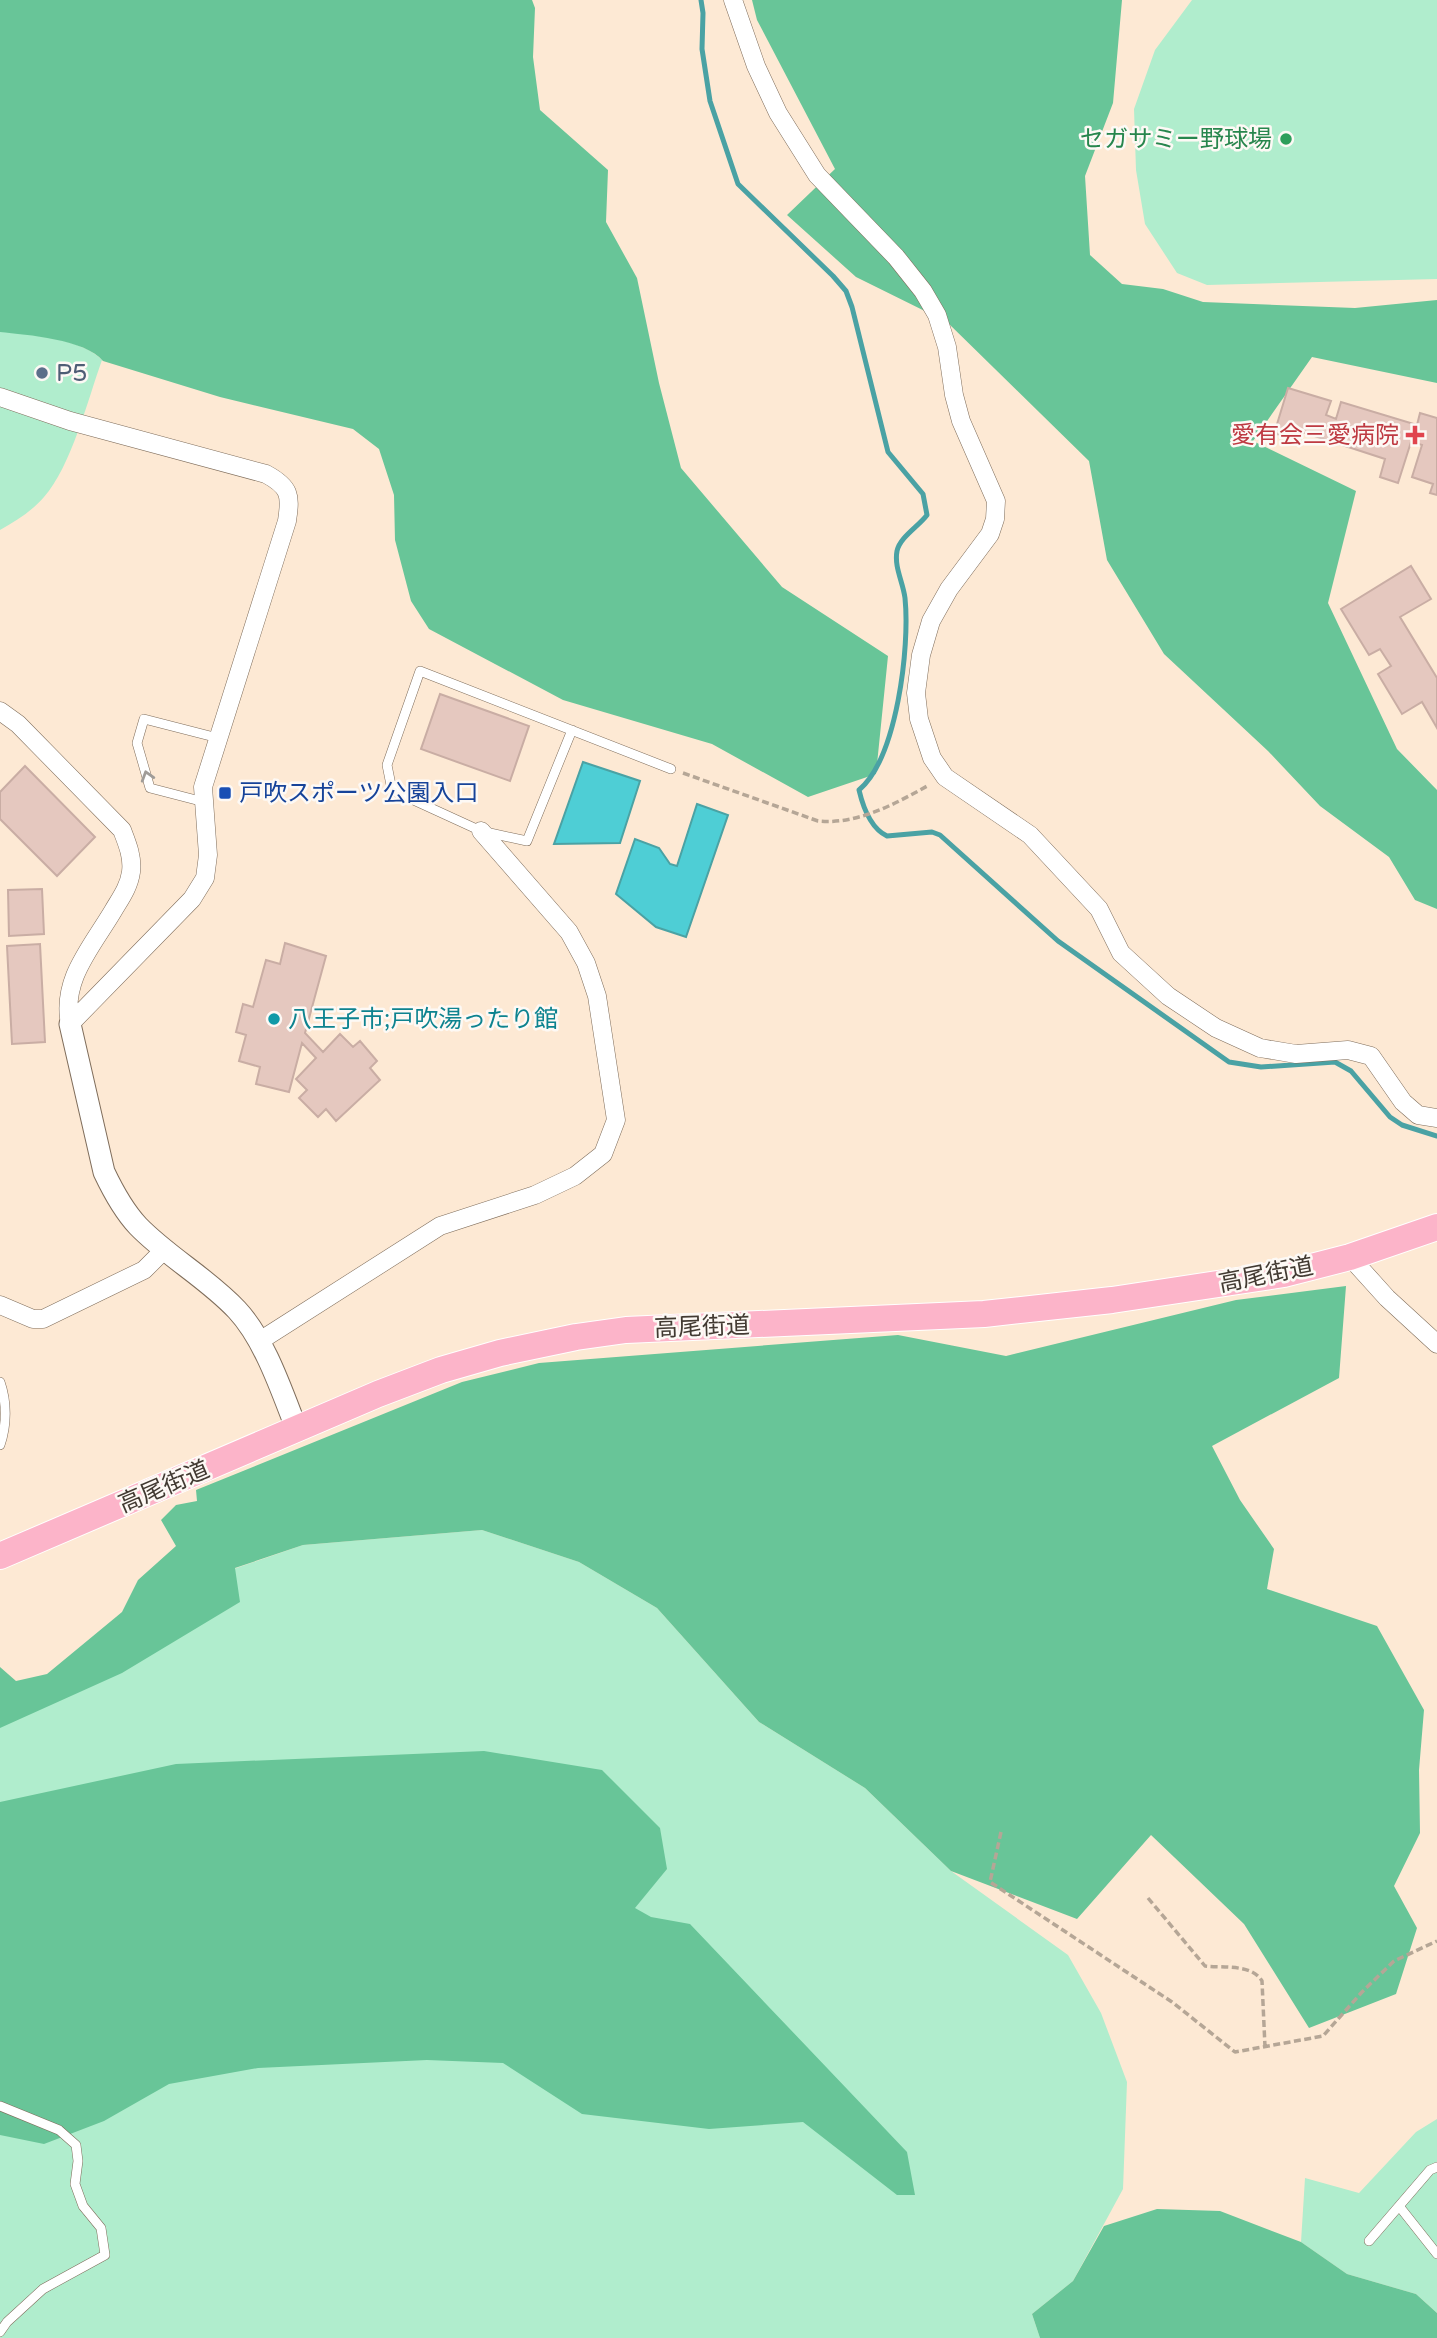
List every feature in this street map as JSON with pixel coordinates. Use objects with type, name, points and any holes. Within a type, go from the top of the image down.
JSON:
[{"type":"main road","name":"高尾街道","points":[[0,1556],[378,1394],[441,1370],[510,1350],[588,1335],[638,1330],[925,1318],[1014,1311],[1225,1284],[1284,1274],[1350,1257],[1437,1227]]},
{"type":"street","points":[[733,0],[756,66],[778,113],[817,175],[896,257],[923,291],[937,315],[947,347],[961,421],[996,500],[995,519],[990,534],[949,589],[931,621],[920,655],[916,693],[919,719],[932,758],[945,777],[1030,835],[1099,909],[1121,953],[1168,996],[1216,1028],[1260,1048],[1296,1054],[1348,1050],[1371,1056],[1403,1102],[1418,1115],[1437,1118]]},
{"type":"street","points":[[0,397],[69,421],[266,474],[281,482],[290,499],[287,521],[203,787],[208,855],[205,878],[192,899],[70,1024]]},
{"type":"street","points":[[0,711],[18,724],[122,830],[130,849],[131,871],[126,890],[74,975],[68,994],[70,1024],[104,1172],[114,1194],[138,1226],[215,1287],[239,1312],[258,1342],[296,1430]]},
{"type":"street","points":[[258,1342],[440,1226],[535,1195],[575,1176],[603,1154],[616,1120],[597,996],[586,963],[569,932],[481,831]]},
{"type":"street","points":[[0,1306],[33,1319],[43,1318],[144,1270],[165,1249]]},
{"type":"street","points":[[1350,1257],[1387,1298],[1437,1344]]},
{"type":"lane","points":[[572,730],[527,841],[481,831],[398,793],[391,785],[387,765],[419,671],[572,730],[671,769]]},
{"type":"lane","points":[[204,802],[150,788],[137,743],[144,719],[218,738]]},
{"type":"lane","points":[[0,1382],[6,1427],[0,1445]]},
{"type":"lane","points":[[0,2106],[59,2130],[76,2145],[78,2161],[75,2184],[83,2206],[101,2228],[105,2255],[43,2289],[7,2322],[0,2332]]},
{"type":"lane","points":[[1369,2241],[1430,2170],[1437,2167]]},
{"type":"lane","points":[[1399,2206],[1437,2254]]},
{"type":"path","points":[[671,769],[818,821],[832,822],[855,818],[899,802],[945,777]]},
{"type":"path","points":[[1001,1832],[990,1882],[1172,2003],[1235,2052],[1323,2036],[1394,1961],[1437,1941]]},
{"type":"path","points":[[1148,1898],[1205,1966],[1257,1973],[1262,1981],[1265,2047]]},
{"type":"green space","points":[[0,0],[532,0],[535,8],[533,57],[540,110],[608,170],[606,222],[637,278],[659,383],[681,468],[782,587],[888,656],[876,774],[808,797],[712,744],[563,700],[429,629],[411,601],[395,540],[394,495],[379,449],[353,429],[220,397],[103,361],[95,354],[70,343],[0,332]]},
{"type":"green space","points":[[752,0],[1122,0],[1113,103],[1085,176],[1090,255],[1122,284],[1163,289],[1203,302],[1355,308],[1437,300],[1437,383],[1312,357],[1253,441],[1356,491],[1328,603],[1397,749],[1437,790],[1437,909],[1415,900],[1389,857],[1320,806],[1268,751],[1164,654],[1107,560],[1089,461],[947,322],[856,277],[787,215],[835,169],[757,20]]},
{"type":"green space","name":"セガサミー野球場","points":[[1192,0],[1437,0],[1437,279],[1207,285],[1177,273],[1145,224],[1136,170],[1134,109],[1155,50]]},
{"type":"green space","points":[[0,331],[68,342],[102,360],[71,451],[54,484],[34,507],[0,530]]},
{"type":"green space","points":[[1346,1286],[1339,1378],[1212,1446],[1240,1500],[1274,1549],[1267,1589],[1377,1626],[1424,1710],[1419,1770],[1420,1833],[1394,1886],[1417,1928],[1396,1994],[1309,2028],[1244,1924],[1151,1835],[1077,1919],[951,1871],[865,1788],[759,1722],[657,1608],[579,1562],[482,1530],[303,1545],[235,1568],[240,1602],[122,1673],[0,1728],[0,1667],[16,1681],[47,1674],[122,1612],[138,1580],[176,1546],[161,1520],[176,1505],[197,1501],[196,1490],[462,1382],[539,1363],[898,1335],[1006,1356],[1236,1300]]},
{"type":"green space","points":[[482,1530],[579,1562],[657,1608],[759,1722],[865,1788],[951,1871],[1068,1955],[1101,2013],[1127,2082],[1123,2189],[1073,2281],[1032,2314],[1040,2338],[0,2338],[0,1712],[219,1574],[303,1545]]},
{"type":"green space","points":[[484,1751],[602,1770],[660,1828],[667,1869],[635,1908],[651,1917],[690,1924],[907,2152],[915,2195],[897,2195],[803,2122],[709,2129],[582,2114],[503,2063],[427,2060],[258,2068],[169,2084],[104,2121],[44,2144],[0,2135],[0,1802],[176,1764]]},
{"type":"green space","points":[[1437,2119],[1437,2313],[1416,2294],[1347,2274],[1301,2242],[1305,2178],[1359,2193],[1416,2132]]},
{"type":"green space","points":[[1157,2209],[1220,2211],[1301,2242],[1347,2274],[1416,2294],[1437,2313],[1437,2338],[1040,2338],[1032,2314],[1073,2281],[1104,2226]]},
{"type":"water","points":[[583,762],[640,781],[620,843],[554,844]]},
{"type":"water","points":[[697,804],[728,815],[686,937],[656,927],[616,894],[635,839],[659,848],[670,864],[677,866]]},
{"type":"building","points":[[1288,388],[1331,401],[1326,415],[1336,419],[1341,402],[1417,425],[1420,413],[1437,418],[1437,495],[1430,493],[1433,484],[1412,477],[1422,445],[1411,442],[1398,483],[1380,477],[1385,459],[1290,428],[1288,435],[1274,434]]},
{"type":"building","points":[[1411,566],[1431,599],[1400,617],[1437,678],[1437,728],[1422,702],[1402,714],[1378,674],[1391,666],[1380,649],[1369,655],[1341,609]]},
{"type":"building","points":[[440,694],[529,726],[510,781],[421,749]]},
{"type":"building","points":[[25,766],[95,837],[57,876],[0,819],[0,792]]},
{"type":"building","points":[[42,889],[44,934],[9,936],[8,890]]},
{"type":"building","name":"八王子市;戸吹湯ったり館","points":[[285,943],[326,956],[305,1033],[323,1052],[340,1034],[353,1047],[360,1041],[377,1061],[370,1068],[380,1080],[336,1121],[326,1109],[318,1117],[299,1098],[307,1090],[296,1079],[316,1058],[302,1043],[289,1092],[256,1084],[260,1067],[239,1061],[246,1035],[236,1032],[243,1004],[253,1007],[266,960],[280,964]]},
{"type":"building","points":[[40,944],[45,1042],[12,1044],[7,946]]},
{"type":"waterway","points":[[701,0],[702,49],[710,101],[738,184],[846,291],[888,452],[923,494],[927,515],[906,536],[897,551],[906,619],[903,672],[892,728],[872,775],[859,790],[872,822],[887,836],[932,832],[940,835],[1058,941],[1229,1062],[1261,1067],[1335,1062],[1351,1071],[1390,1117],[1402,1125],[1437,1136]]},
{"type":"place","name":"セガサミー野球場","points":[[1286,139]]},
{"type":"place","name":"P5","points":[[42,373]]},
{"type":"place","name":"愛有会三愛病院","points":[[1415,435]]},
{"type":"place","name":"戸吹スポーツ公園入口","points":[[225,793]]},
{"type":"place","name":"八王子市;戸吹湯ったり館","points":[[274,1019]]}]
